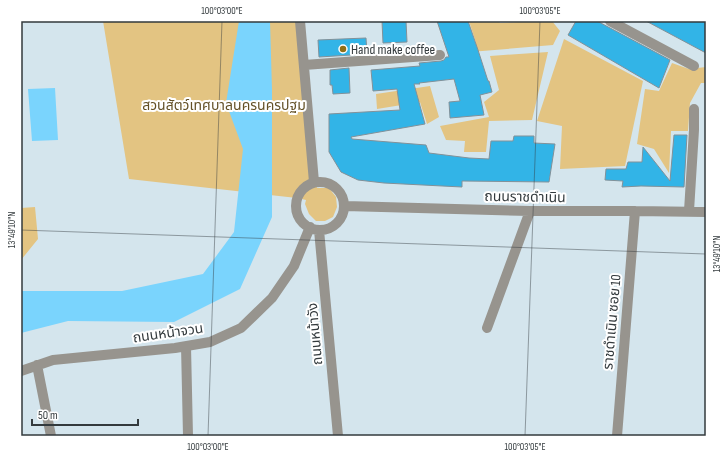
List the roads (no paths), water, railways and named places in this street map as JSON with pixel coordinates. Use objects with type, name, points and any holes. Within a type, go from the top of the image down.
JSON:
[{"type":"street","points":[[300,21],[314,182]]},
{"type":"street","points":[[610,21],[694,66]]},
{"type":"street","points":[[304,65],[440,55]]},
{"type":"street","points":[[688,211],[694,130],[694,109]]},
{"type":"street","points":[[314,182],[329,183],[335,186],[341,192],[344,199],[345,206],[340,221],[334,226],[326,229],[314,229],[303,223],[297,210],[296,202],[298,195],[308,185],[314,182]]},
{"type":"street","name":"ถนนราชดำเนิน","points":[[345,206],[530,212],[706,212]]},
{"type":"street","name":"ราชดำเนิน ซอย 10","points":[[617,436],[635,211]]},
{"type":"street","points":[[487,328],[530,212]]},
{"type":"street","name":"ถนนหน้าจวน","points":[[21,371],[53,360],[167,349],[210,342],[241,328],[272,298],[294,266],[314,229]]},
{"type":"street","name":"ถนนหน้าวัง","points":[[314,229],[338,436]]},
{"type":"street","points":[[186,346],[188,436]]},
{"type":"street","points":[[37,365],[51,436]]},
{"type":"water","points":[[239,21],[270,21],[272,90],[272,217],[240,289],[174,322],[68,321],[21,333],[21,291],[122,291],[203,274],[234,232],[243,149],[226,103]]},
{"type":"water","points":[[55,88],[58,140],[32,141],[28,89]]},
{"type":"place","name":"Hand make coffee","points":[[343,49]]},
{"type":"park label","name":"สวนสัตว์เทศบาลนครนครปฐม","points":[[224,105]]}]
